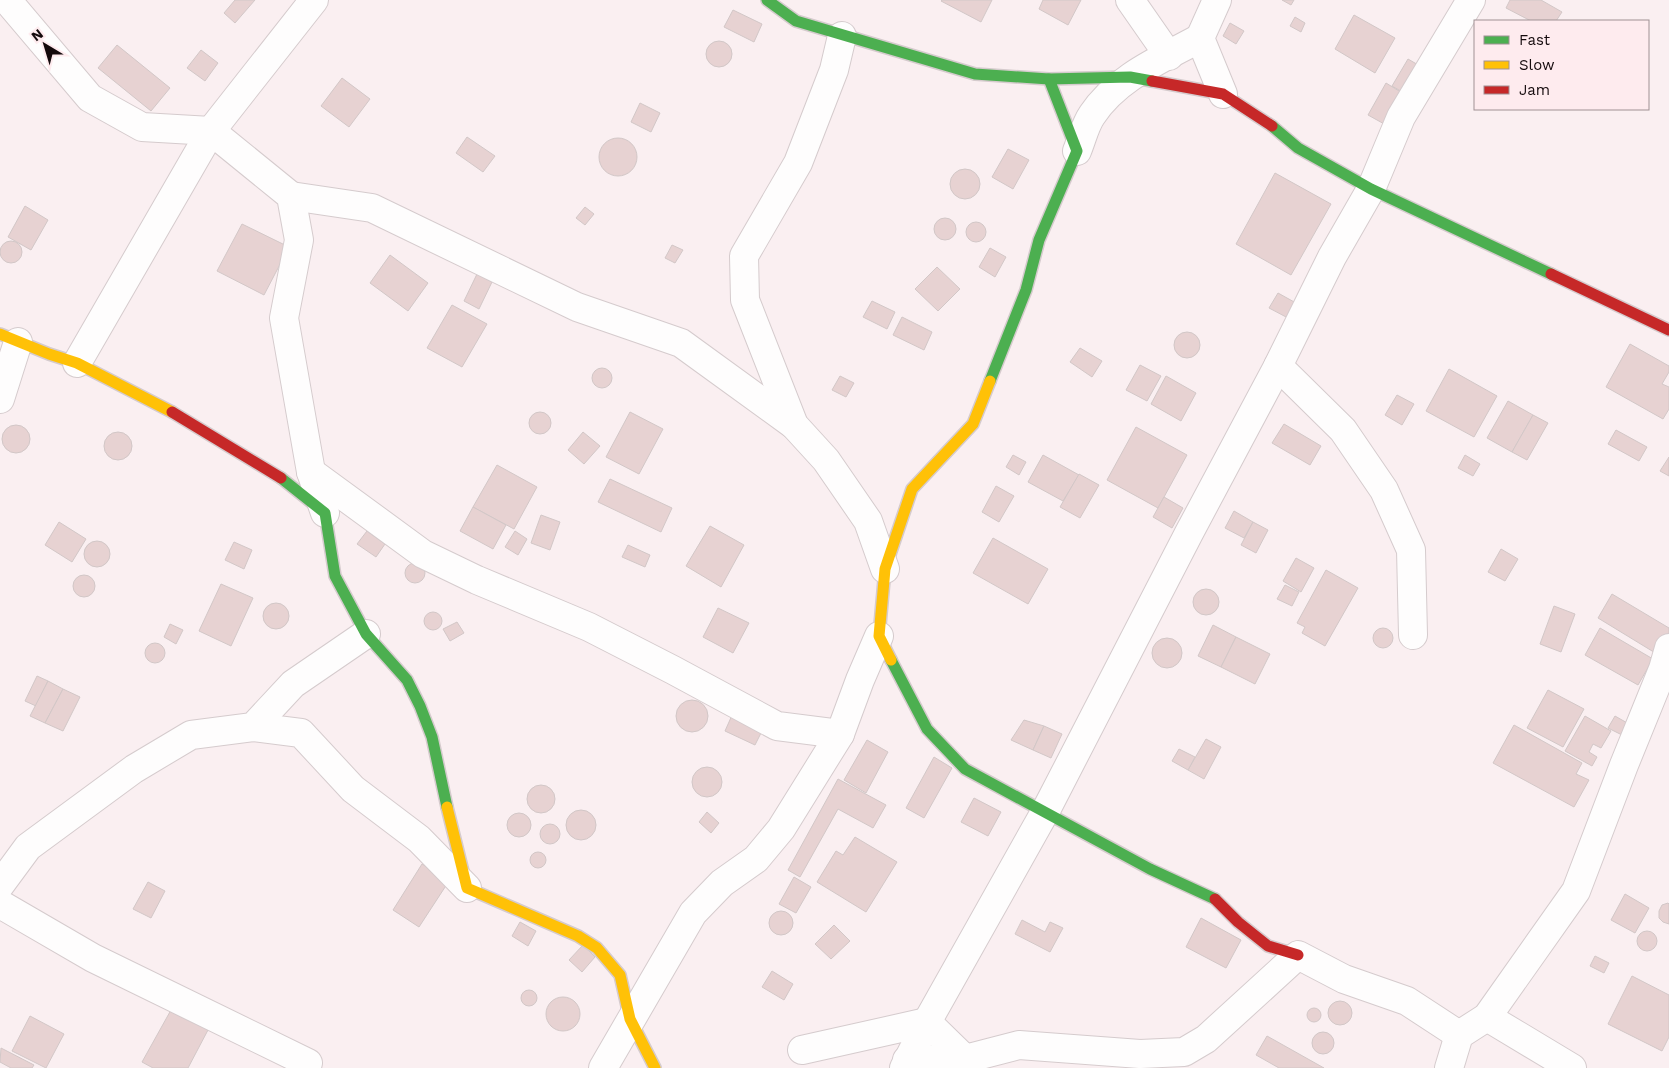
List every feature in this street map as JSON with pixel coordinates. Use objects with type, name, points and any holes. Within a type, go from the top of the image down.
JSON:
[{"type":"street","points":[[7,0],[90,98],[142,126],[211,131],[291,196],[372,208],[577,307],[681,343],[794,425],[826,460],[868,521],[885,569]]},
{"type":"street","points":[[77,364],[211,131],[314,0]]},
{"type":"street","points":[[767,0],[796,22],[975,74],[1049,79],[1130,76],[1223,94],[1270,124],[1298,148],[1372,189],[1669,330]]},
{"type":"street","points":[[1130,0],[1168,56]]},
{"type":"street","points":[[603,1068],[693,913],[722,883],[756,859],[775,836],[840,734],[879,636],[885,569],[912,489],[973,424],[1026,290],[1039,240],[1091,116],[1105,99],[1130,76],[1200,38],[1217,0]]},
{"type":"street","points":[[1298,955],[1206,1039],[1184,1052],[1140,1054],[1019,1045],[970,1063],[905,1064],[1045,812],[1184,542],[1278,366],[1332,257],[1372,189],[1401,117],[1471,0]]},
{"type":"street","points":[[794,425],[745,300],[744,256],[798,163],[834,70],[842,36]]},
{"type":"street","points":[[1200,38],[1223,94]]},
{"type":"street","points":[[1049,79],[1077,150]]},
{"type":"street","points":[[291,196],[299,240],[284,318],[311,472],[325,513],[335,576],[366,634],[407,680],[420,706],[432,737],[467,888]]},
{"type":"street","points":[[0,399],[9,338],[77,364],[176,414],[281,478],[325,513]]},
{"type":"street","points":[[1278,366],[1343,430],[1384,490],[1411,550],[1413,635]]},
{"type":"street","points":[[311,472],[423,554],[477,580],[589,627],[777,726],[840,734]]},
{"type":"street","points":[[253,727],[293,684],[366,634]]},
{"type":"street","points":[[879,636],[927,729],[964,769],[1150,869],[1213,898],[1238,922],[1268,946],[1298,955],[1344,979],[1407,1001],[1460,1035]]},
{"type":"street","points":[[1449,1068],[1460,1035],[1487,1016],[1576,891],[1663,669],[1669,648]]},
{"type":"street","points":[[0,885],[28,847],[134,770],[191,735],[253,727],[301,733],[353,789],[419,839],[467,888],[578,936],[597,948],[620,975],[630,1020],[655,1068]]},
{"type":"street","points":[[0,904],[93,958],[308,1064]]},
{"type":"street","points":[[1487,1016],[1572,1068]]},
{"type":"street","points":[[802,1050],[927,1022]]},
{"type":"street","points":[[927,1022],[970,1063]]},
{"type":"building","points":[[235,0],[255,0],[235,23],[224,13]]},
{"type":"building","points":[[942,0],[992,0],[981,22]]},
{"type":"building","points":[[1043,0],[1081,0],[1068,25],[1039,9]]},
{"type":"building","points":[[1282,0],[1294,0],[1291,5]]},
{"type":"building","points":[[1510,0],[1541,0],[1562,12],[1557,20],[1529,20],[1506,8]]},
{"type":"building","points":[[733,10],[762,24],[754,42],[724,27]]},
{"type":"building","points":[[1354,15],[1395,38],[1375,73],[1335,49]]},
{"type":"building","points":[[1295,17],[1305,23],[1301,32],[1290,26]]},
{"type":"building","points":[[1230,23],[1244,31],[1236,44],[1223,36]]},
{"type":"building","points":[[719,41],[728,45],[732,54],[728,63],[719,67],[710,63],[706,54],[710,45]]},
{"type":"building","points":[[117,45],[170,88],[151,111],[98,68]]},
{"type":"building","points":[[201,50],[218,63],[205,81],[187,68]]},
{"type":"building","points":[[1408,59],[1420,66],[1404,93],[1392,86]]},
{"type":"building","points":[[342,78],[370,99],[349,127],[321,106]]},
{"type":"building","points":[[1386,83],[1404,94],[1386,125],[1368,115]]},
{"type":"building","points":[[640,103],[660,113],[651,132],[631,122]]},
{"type":"building","points":[[467,137],[495,156],[483,172],[456,153]]},
{"type":"building","points":[[618,138],[631,144],[637,157],[631,170],[618,176],[605,170],[599,157],[605,144]]},
{"type":"building","points":[[1008,149],[1029,160],[1013,189],[992,177]]},
{"type":"building","points":[[965,169],[976,173],[980,184],[976,195],[965,199],[954,195],[950,184],[954,173]]},
{"type":"building","points":[[1275,173],[1331,204],[1291,275],[1236,244]]},
{"type":"building","points":[[25,206],[48,220],[31,250],[8,237]]},
{"type":"building","points":[[585,207],[594,214],[585,225],[576,218]]},
{"type":"building","points":[[941,218],[949,218],[956,225],[956,233],[949,240],[941,240],[934,233],[934,225]]},
{"type":"building","points":[[976,222],[983,225],[986,232],[983,239],[976,242],[969,239],[966,232],[969,225]]},
{"type":"building","points":[[242,224],[289,247],[264,295],[217,271]]},
{"type":"building","points":[[11,241],[19,244],[22,252],[19,260],[11,263],[3,260],[0,252],[3,244]]},
{"type":"building","points":[[672,245],[683,250],[675,263],[665,258]]},
{"type":"building","points":[[990,248],[1006,257],[995,277],[979,267]]},
{"type":"building","points":[[390,255],[428,283],[408,311],[370,283]]},
{"type":"building","points":[[937,267],[960,289],[938,311],[915,289]]},
{"type":"building","points":[[477,274],[492,282],[479,309],[464,301]]},
{"type":"building","points":[[1278,293],[1296,303],[1288,318],[1269,308]]},
{"type":"building","points":[[872,301],[895,312],[887,329],[863,317]]},
{"type":"building","points":[[452,305],[487,324],[462,367],[427,348]]},
{"type":"building","points":[[902,317],[932,332],[924,350],[893,335]]},
{"type":"building","points":[[1187,332],[1196,336],[1200,345],[1196,354],[1187,358],[1178,354],[1174,345],[1178,336]]},
{"type":"building","points":[[1630,344],[1669,366],[1669,372],[1662,384],[1669,387],[1669,409],[1663,419],[1606,387]]},
{"type":"building","points":[[1080,348],[1102,361],[1092,377],[1070,362]]},
{"type":"building","points":[[1140,365],[1161,376],[1147,401],[1126,390]]},
{"type":"building","points":[[598,368],[606,368],[612,374],[612,382],[606,388],[598,388],[592,382],[592,374]]},
{"type":"building","points":[[1449,369],[1497,396],[1474,437],[1426,411]]},
{"type":"building","points":[[840,376],[854,383],[846,397],[832,390]]},
{"type":"building","points":[[1166,376],[1196,393],[1181,421],[1151,404]]},
{"type":"building","points":[[1397,395],[1414,404],[1402,425],[1385,415]]},
{"type":"building","points":[[1508,401],[1533,415],[1512,452],[1487,438]]},
{"type":"building","points":[[540,412],[548,415],[551,423],[548,431],[540,434],[532,431],[529,423],[532,415]]},
{"type":"building","points":[[630,412],[663,429],[639,474],[606,457]]},
{"type":"building","points":[[1533,415],[1548,423],[1527,460],[1512,452]]},
{"type":"building","points":[[1284,424],[1321,446],[1310,465],[1272,443]]},
{"type":"building","points":[[16,425],[26,429],[30,439],[26,449],[16,453],[6,449],[2,439],[6,429]]},
{"type":"building","points":[[1136,427],[1187,455],[1158,508],[1107,480]]},
{"type":"building","points":[[1616,430],[1647,447],[1639,461],[1608,444]]},
{"type":"building","points":[[118,432],[128,436],[132,446],[128,456],[118,460],[108,456],[104,446],[108,436]]},
{"type":"building","points":[[583,432],[600,446],[584,464],[568,450]]},
{"type":"building","points":[[1013,455],[1026,462],[1019,475],[1006,467]]},
{"type":"building","points":[[1043,455],[1079,475],[1063,501],[1028,482]]},
{"type":"building","points":[[1465,455],[1480,464],[1473,476],[1458,468]]},
{"type":"building","points":[[1669,457],[1669,476],[1660,471]]},
{"type":"building","points":[[497,465],[537,487],[514,529],[473,507]]},
{"type":"building","points":[[1079,474],[1099,485],[1080,518],[1060,507]]},
{"type":"building","points":[[610,479],[672,508],[661,532],[598,502]]},
{"type":"building","points":[[996,486],[1014,496],[999,522],[982,512]]},
{"type":"building","points":[[1164,497],[1183,508],[1172,528],[1153,517]]},
{"type":"building","points":[[473,507],[506,525],[493,549],[460,531]]},
{"type":"building","points":[[1234,511],[1253,522],[1244,538],[1225,528]]},
{"type":"building","points":[[541,515],[560,522],[550,550],[531,543]]},
{"type":"building","points":[[59,522],[86,539],[72,562],[45,545]]},
{"type":"building","points":[[1253,522],[1268,530],[1256,553],[1241,545]]},
{"type":"building","points":[[710,526],[744,545],[721,587],[686,566]]},
{"type":"building","points":[[367,531],[385,544],[376,557],[357,544]]},
{"type":"building","points":[[515,531],[527,539],[518,555],[505,547]]},
{"type":"building","points":[[993,538],[1048,569],[1028,604],[973,573]]},
{"type":"building","points":[[97,541],[106,545],[110,554],[106,563],[97,567],[88,563],[84,554],[88,545]]},
{"type":"building","points":[[234,542],[252,550],[244,569],[225,560]]},
{"type":"building","points":[[628,545],[650,555],[645,567],[622,557]]},
{"type":"building","points":[[1501,549],[1518,559],[1505,581],[1488,572]]},
{"type":"building","points":[[1296,558],[1314,568],[1301,592],[1283,581]]},
{"type":"building","points":[[415,563],[422,566],[425,573],[422,580],[415,583],[408,580],[405,573],[408,566]]},
{"type":"building","points":[[1326,570],[1358,588],[1325,646],[1302,633],[1305,627],[1297,623]]},
{"type":"building","points":[[80,575],[88,575],[95,582],[95,590],[88,597],[80,597],[73,590],[73,582]]},
{"type":"building","points":[[221,584],[253,598],[231,646],[199,631]]},
{"type":"building","points":[[1285,585],[1299,592],[1292,606],[1277,599]]},
{"type":"building","points":[[1206,589],[1215,593],[1219,602],[1215,611],[1206,615],[1197,611],[1193,602],[1197,593]]},
{"type":"building","points":[[1612,594],[1669,628],[1669,634],[1657,654],[1598,618]]},
{"type":"building","points":[[276,603],[285,607],[289,616],[285,625],[276,629],[267,625],[263,616],[267,607]]},
{"type":"building","points":[[1554,606],[1575,614],[1561,652],[1540,644]]},
{"type":"building","points":[[718,608],[749,623],[733,653],[703,637]]},
{"type":"building","points":[[433,612],[439,615],[442,621],[439,627],[433,630],[427,627],[424,621],[427,615]]},
{"type":"building","points":[[457,622],[464,633],[450,641],[443,629]]},
{"type":"building","points":[[170,624],[183,630],[176,644],[164,637]]},
{"type":"building","points":[[1213,625],[1236,637],[1221,667],[1198,656]]},
{"type":"building","points":[[1383,628],[1390,631],[1393,638],[1390,645],[1383,648],[1376,645],[1373,638],[1376,631]]},
{"type":"building","points":[[1600,628],[1653,659],[1638,685],[1585,655]]},
{"type":"building","points":[[1236,637],[1270,654],[1255,684],[1221,667]]},
{"type":"building","points":[[1167,638],[1178,642],[1182,653],[1178,664],[1167,668],[1156,664],[1152,653],[1156,642]]},
{"type":"building","points":[[155,643],[162,646],[165,653],[162,660],[155,663],[148,660],[145,653],[148,646]]},
{"type":"building","points":[[37,676],[48,681],[36,706],[25,701]]},
{"type":"building","points":[[48,681],[63,689],[45,723],[30,716]]},
{"type":"building","points":[[63,689],[80,697],[63,731],[45,723]]},
{"type":"building","points":[[1548,690],[1584,709],[1563,747],[1527,728]]},
{"type":"building","points":[[692,700],[698,701],[703,705],[707,710],[707,722],[703,727],[698,731],[692,732],[686,731],[681,727],[677,722],[676,716],[677,710],[681,705],[686,701]]},
{"type":"building","points":[[733,713],[764,727],[755,745],[725,731]]},
{"type":"building","points":[[1585,716],[1611,731],[1601,748],[1593,744],[1589,752],[1597,757],[1592,766],[1565,751]]},
{"type":"building","points":[[1615,716],[1629,724],[1622,735],[1608,728]]},
{"type":"building","points":[[1024,720],[1044,726],[1033,750],[1011,740]]},
{"type":"building","points":[[1514,725],[1582,763],[1576,774],[1589,780],[1574,807],[1493,763]]},
{"type":"building","points":[[1044,726],[1062,734],[1051,758],[1033,750]]},
{"type":"building","points":[[1206,739],[1221,747],[1204,779],[1188,770]]},
{"type":"building","points":[[867,740],[888,752],[866,793],[844,780]]},
{"type":"building","points":[[1179,749],[1195,757],[1188,770],[1172,761]]},
{"type":"building","points":[[934,757],[952,768],[924,818],[906,808]]},
{"type":"building","points":[[707,767],[718,771],[722,782],[718,793],[707,797],[696,793],[692,782],[696,771]]},
{"type":"building","points":[[838,779],[886,805],[873,828],[838,809],[800,877],[788,870]]},
{"type":"building","points":[[541,785],[551,789],[555,799],[551,809],[541,813],[531,809],[527,799],[531,789]]},
{"type":"building","points":[[974,798],[1001,812],[988,836],[961,822]]},
{"type":"building","points":[[581,810],[591,815],[596,825],[591,835],[581,840],[571,835],[566,825],[571,815]]},
{"type":"building","points":[[707,812],[719,823],[711,833],[699,822]]},
{"type":"building","points":[[519,813],[527,817],[531,825],[527,833],[519,837],[511,833],[507,825],[511,817]]},
{"type":"building","points":[[550,824],[557,827],[560,834],[557,841],[550,844],[543,841],[540,834],[543,827]]},
{"type":"building","points":[[855,837],[897,862],[866,912],[817,882],[836,851],[843,855]]},
{"type":"building","points":[[538,852],[544,854],[546,860],[544,866],[538,868],[532,866],[530,860],[532,854]]},
{"type":"building","points":[[422,864],[449,881],[419,927],[393,910]]},
{"type":"building","points":[[794,877],[811,887],[796,913],[779,904]]},
{"type":"building","points":[[148,882],[165,891],[151,918],[133,909]]},
{"type":"building","points":[[1625,894],[1649,908],[1635,933],[1611,920]]},
{"type":"building","points":[[1668,903],[1669,924],[1659,918],[1659,911],[1662,905]]},
{"type":"building","points":[[776,911],[786,911],[793,918],[793,928],[786,935],[776,935],[769,928],[769,918]]},
{"type":"building","points":[[1201,918],[1241,940],[1226,968],[1186,947]]},
{"type":"building","points":[[1022,920],[1045,932],[1050,922],[1063,928],[1050,952],[1015,934]]},
{"type":"building","points":[[520,922],[536,931],[528,946],[512,936]]},
{"type":"building","points":[[834,925],[850,941],[831,959],[815,944]]},
{"type":"building","points":[[1643,931],[1651,931],[1657,937],[1657,945],[1651,951],[1643,951],[1637,945],[1637,937]]},
{"type":"building","points":[[583,945],[595,957],[582,972],[569,960]]},
{"type":"building","points":[[1595,956],[1609,963],[1604,973],[1590,966]]},
{"type":"building","points":[[772,971],[793,984],[784,1000],[762,987]]},
{"type":"building","points":[[1632,976],[1669,995],[1669,1037],[1662,1051],[1608,1024]]},
{"type":"building","points":[[526,990],[532,990],[537,995],[535,1004],[526,1006],[521,1001],[521,995]]},
{"type":"building","points":[[563,997],[570,998],[575,1002],[579,1007],[579,1021],[575,1026],[570,1030],[563,1031],[556,1030],[551,1026],[547,1021],[546,1014],[547,1007],[551,1002],[556,998]]},
{"type":"building","points":[[1340,1001],[1349,1004],[1352,1013],[1349,1022],[1340,1025],[1331,1022],[1328,1013],[1331,1004]]},
{"type":"building","points":[[1311,1008],[1317,1008],[1321,1015],[1317,1022],[1311,1022],[1307,1018],[1307,1012]]},
{"type":"building","points":[[171,1010],[208,1030],[188,1068],[153,1068],[142,1062]]},
{"type":"building","points":[[30,1016],[64,1034],[46,1068],[12,1051]]},
{"type":"building","points":[[1323,1032],[1331,1035],[1334,1043],[1331,1051],[1323,1054],[1315,1051],[1312,1043],[1315,1035]]},
{"type":"building","points":[[1267,1036],[1324,1068],[1279,1068],[1256,1055]]},
{"type":"building","points":[[1,1048],[34,1065],[32,1068],[11,1068],[0,1062]]},
{"type":"traffic: fast","points":[[767,0],[796,21],[975,74],[1049,79],[1130,77],[1152,81]]},
{"type":"traffic: fast","points":[[990,381],[1026,290],[1039,240],[1077,151],[1049,79]]},
{"type":"traffic: fast","points":[[1272,126],[1298,148],[1371,189],[1551,274]]},
{"type":"traffic: fast","points":[[281,478],[325,513],[335,576],[366,634],[407,680],[420,706],[432,737],[447,807]]},
{"type":"traffic: fast","points":[[891,660],[927,729],[965,769],[1150,869],[1215,899]]},
{"type":"traffic: slow","points":[[0,334],[77,363],[172,412]]},
{"type":"traffic: slow","points":[[891,660],[879,636],[885,569],[912,489],[973,424],[990,381]]},
{"type":"traffic: slow","points":[[447,807],[467,888],[578,936],[597,948],[620,975],[630,1019],[655,1068]]},
{"type":"traffic: jam","points":[[1152,81],[1223,94],[1272,126]]},
{"type":"traffic: jam","points":[[1551,274],[1669,330]]},
{"type":"traffic: jam","points":[[172,412],[281,478]]},
{"type":"traffic: jam","points":[[1215,899],[1238,922],[1268,946],[1298,955]]}]
